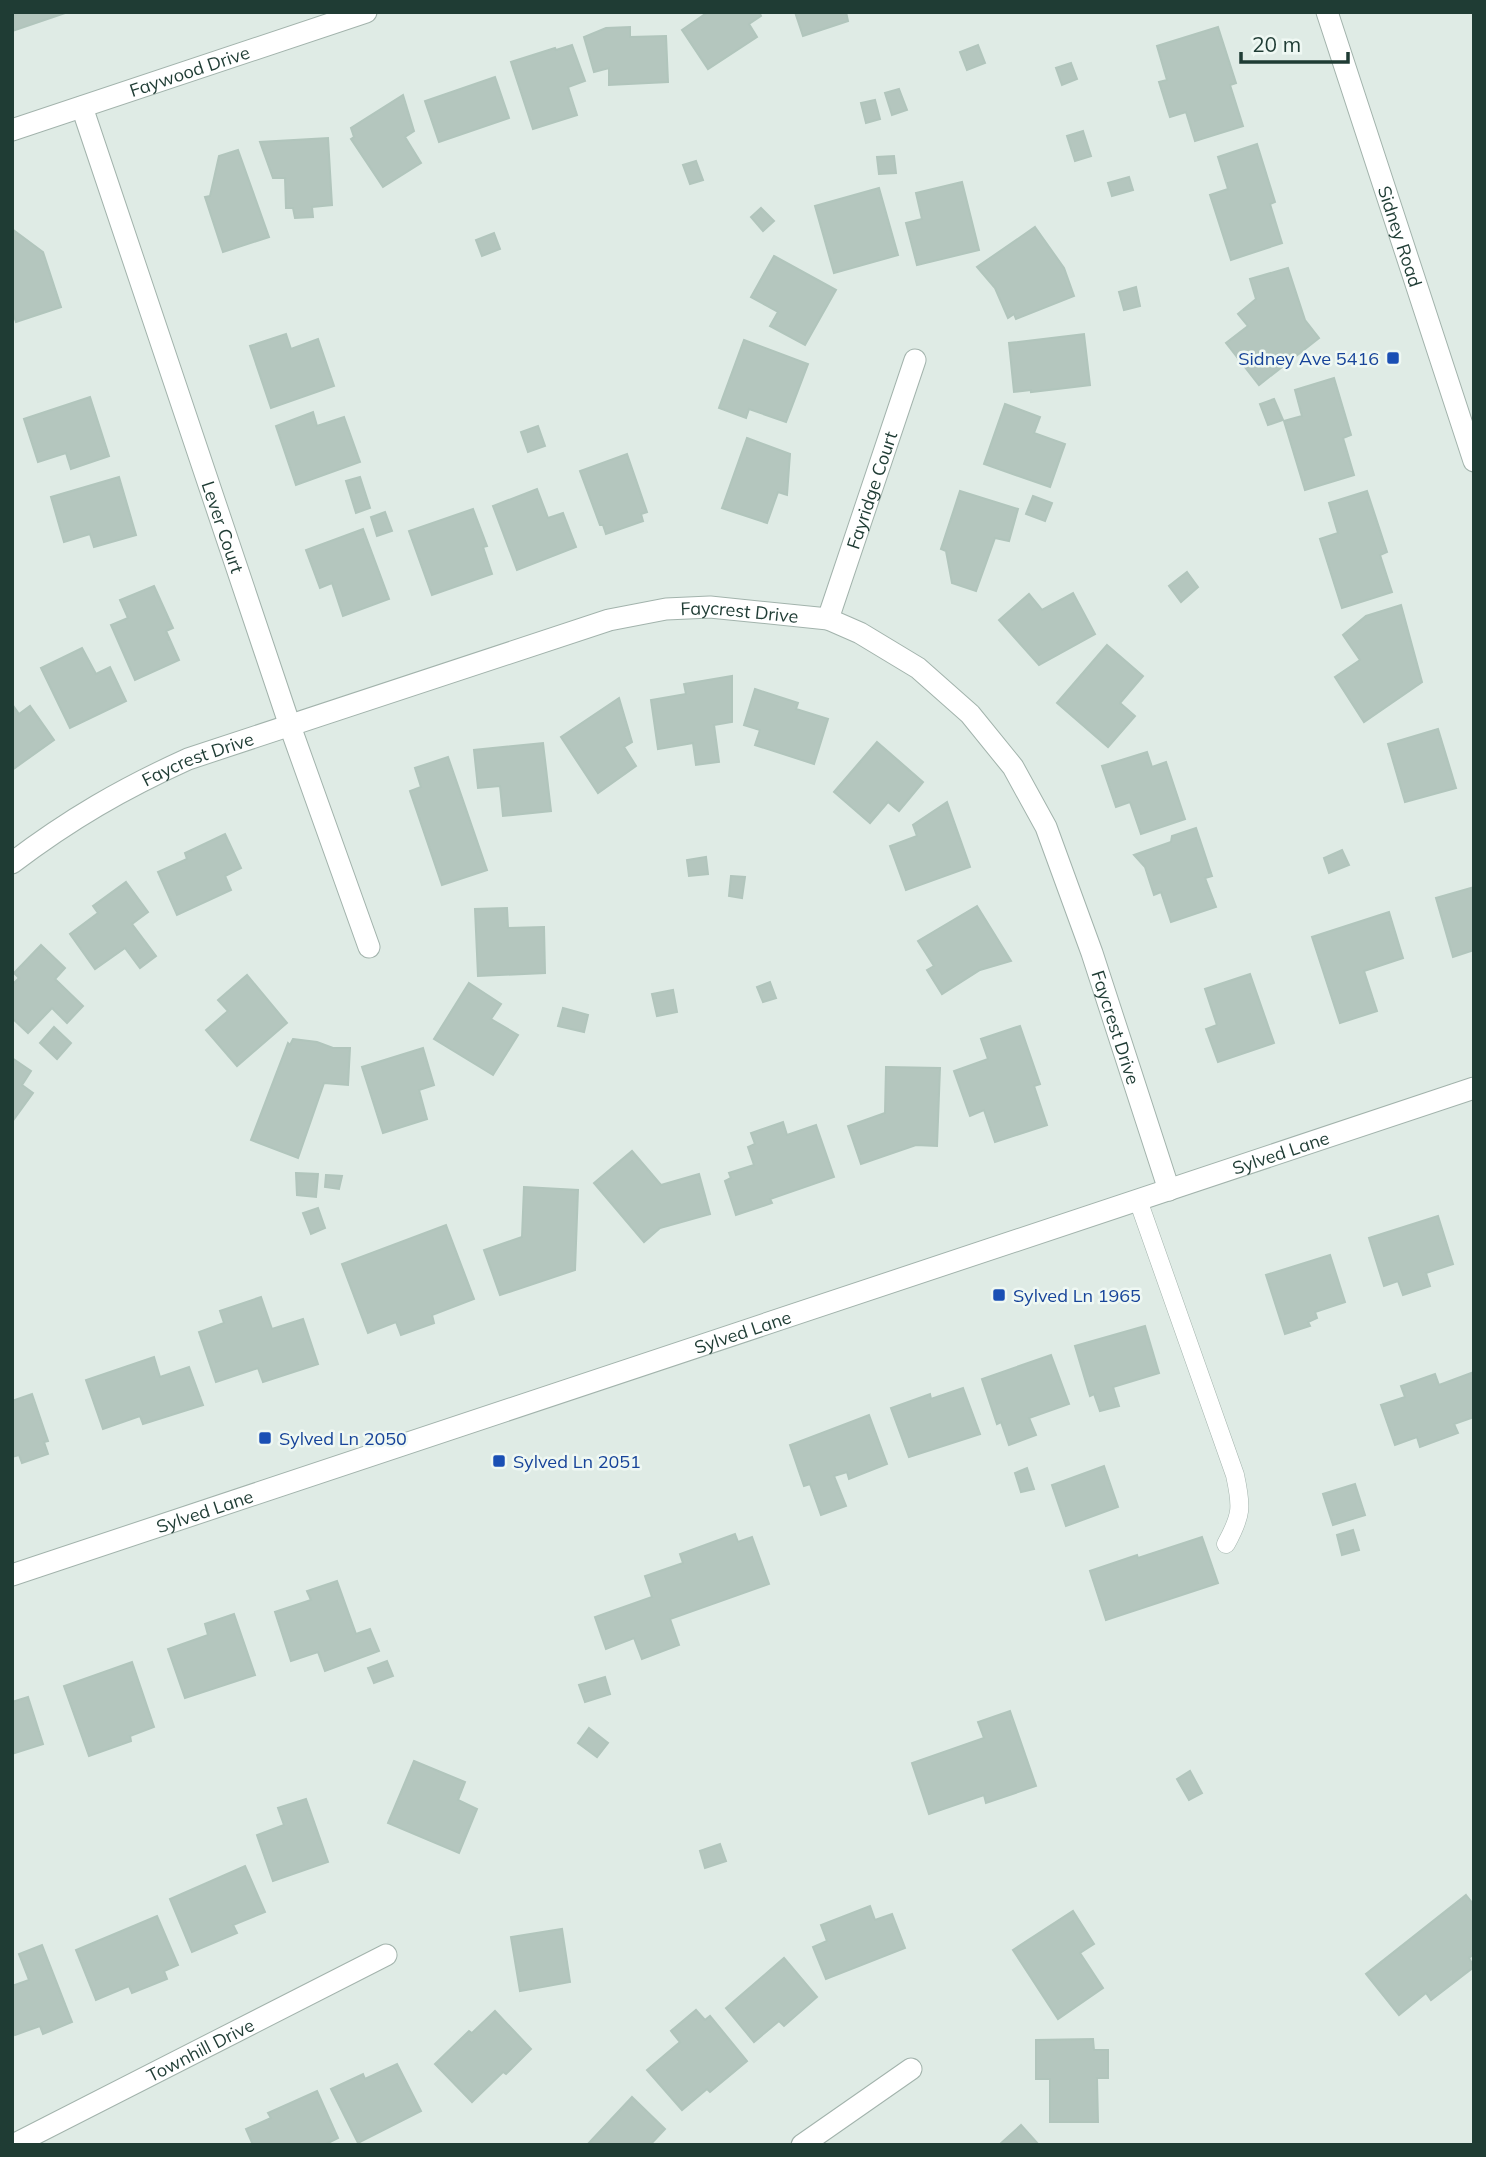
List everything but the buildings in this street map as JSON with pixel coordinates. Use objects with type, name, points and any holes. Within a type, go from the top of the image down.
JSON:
[{"type":"street","name":"Faywood Drive","points":[[12,130],[366,12]]},
{"type":"street","name":"Sidney Road","points":[[1327,12],[1474,461]]},
{"type":"street","name":"Lever Court","points":[[82,107],[290,726],[369,947]]},
{"type":"street","name":"Fayridge Court","points":[[828,619],[915,360]]},
{"type":"street","name":"Faycrest Drive","points":[[12,863],[56,830],[128,787],[188,759],[609,620],[666,609],[710,607],[828,619],[860,633],[918,668],[970,714],[1013,767],[1046,827],[1169,1189]]},
{"type":"street","name":"Sylved Lane","points":[[12,1575],[1474,1088]]},
{"type":"street","name":"Townhill Drive","points":[[13,2145],[386,1955]]},
{"type":"street","points":[[802,2145],[911,2069]]},
{"type":"lane","points":[[1138,1200],[1236,1475],[1241,1502],[1238,1522],[1226,1544]]},
{"type":"place","name":"Sidney Ave 5416","points":[[1393,358]]},
{"type":"place","name":"Sylved Ln 1965","points":[[999,1295]]},
{"type":"place","name":"Sylved Ln 2050","points":[[265,1438]]},
{"type":"place","name":"Sylved Ln 2051","points":[[499,1461]]}]
